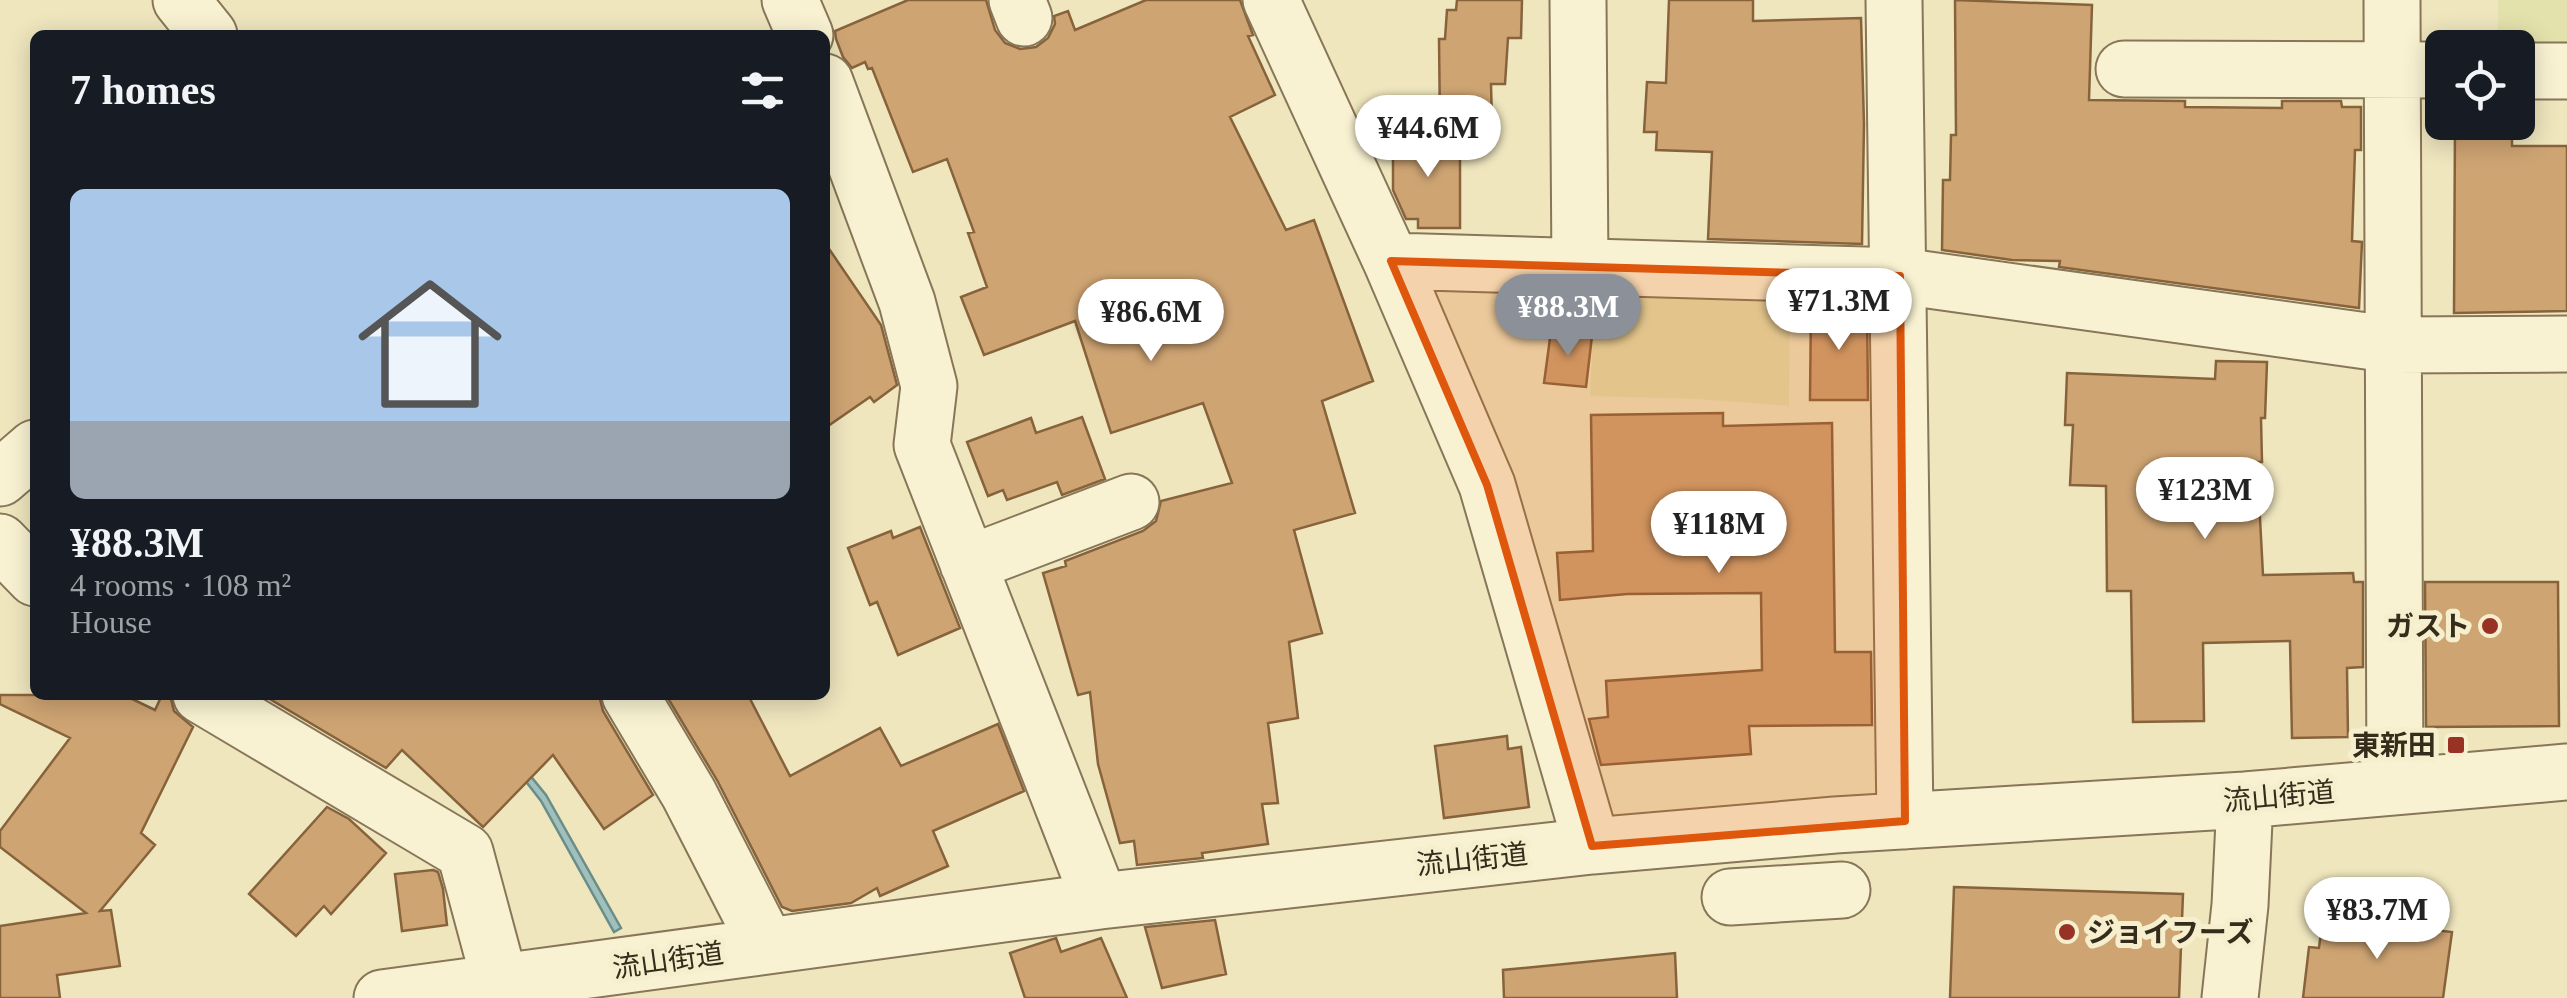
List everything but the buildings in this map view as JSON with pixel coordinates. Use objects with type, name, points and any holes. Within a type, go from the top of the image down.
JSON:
[{"type":"street","points":[[181,0],[205,30]]},
{"type":"street","points":[[790,0],[803,30]]},
{"type":"street","points":[[1271,0],[1391,261],[1486,485],[1592,846]]},
{"type":"street","points":[[1578,0],[1580,268]]},
{"type":"street","points":[[1894,0],[1905,821]]},
{"type":"street","points":[[2392,0],[2418,70],[2396,344],[2395,786]]},
{"type":"street","points":[[2124,68],[2418,70]]},
{"type":"street","points":[[2535,71],[2567,72]]},
{"type":"street","points":[[830,95],[907,302],[929,386],[922,445],[1100,901]]},
{"type":"street","points":[[1391,261],[1900,276],[2396,344],[2567,344]]},
{"type":"street","points":[[0,478],[30,452]]},
{"type":"street","points":[[968,564],[1131,502]]},
{"type":"street","points":[[0,542],[30,573]]},
{"type":"street","points":[[209,700],[465,852],[524,986]]},
{"type":"street","points":[[633,700],[689,794],[767,946]]},
{"type":"street","name":"流山街道","points":[[382,998],[524,986],[767,946],[1100,901],[1592,846],[2245,800],[2567,772]]},
{"type":"street","points":[[2230,998],[2245,800]]},
{"type":"street","points":[[1730,898],[1842,890]]},
{"type":"highlighted area","points":[[1391,261],[1900,276],[1905,821],[1592,846],[1487,485]]},
{"type":"shaded area","points":[[2498,0],[2567,0],[2567,50],[2535,49],[2535,30],[2498,30]]},
{"type":"shaded area","points":[[1595,291],[1790,295],[1789,406],[1590,396]]},
{"type":"water","points":[[516,758],[546,795],[621,928],[614,932],[541,801],[510,761]]},
{"type":"place","name":"ガスト","points":[[2490,626]]},
{"type":"place","name":"東新田","points":[[2456,745]]},
{"type":"place","name":"ジョイフーズ","points":[[2067,932]]}]
